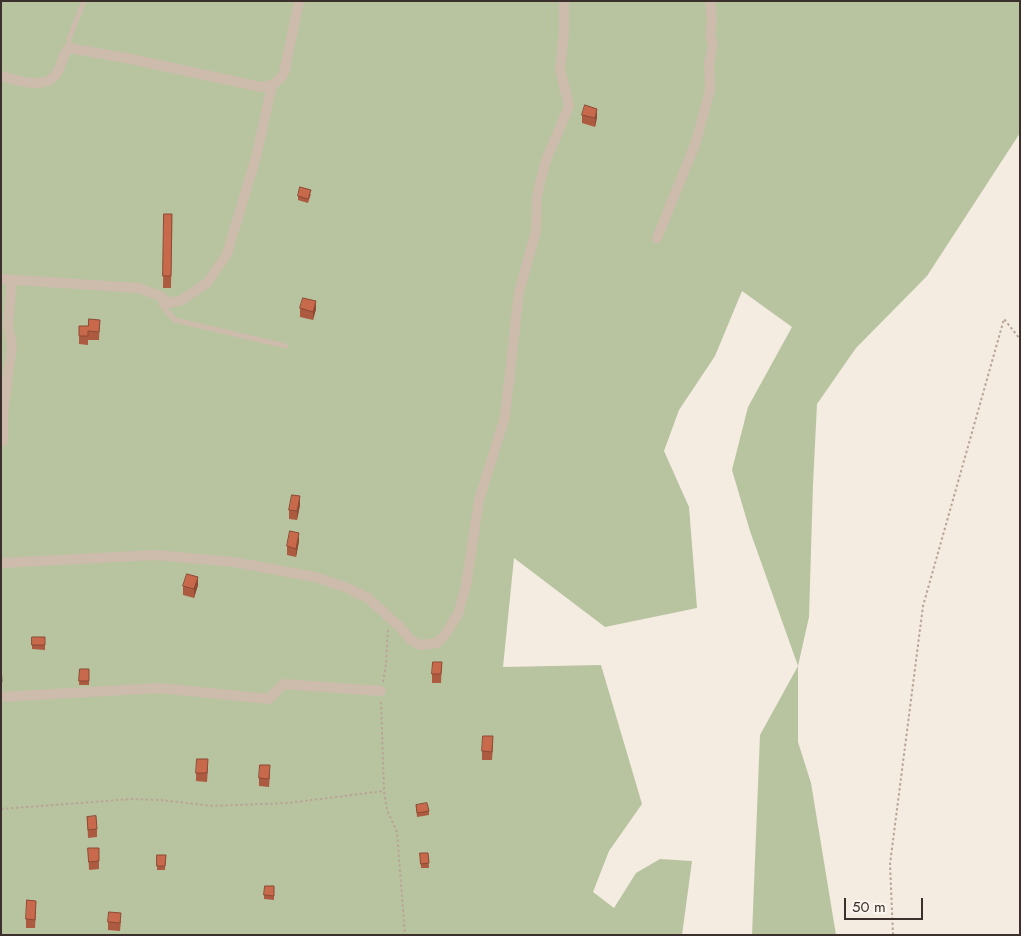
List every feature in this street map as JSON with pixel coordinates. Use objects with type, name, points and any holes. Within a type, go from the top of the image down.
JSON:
[{"type":"street","points":[[1,76],[25,82],[38,83],[48,80],[56,75],[64,53],[69,48],[131,59],[261,87],[272,86],[280,80],[284,73],[299,1]]},
{"type":"street","points":[[1,563],[156,555],[234,562],[316,577],[345,587],[368,598],[410,640],[420,645],[437,643],[458,614],[467,576],[478,500],[505,417],[519,292],[536,231],[537,196],[545,163],[569,106],[560,70],[564,33],[564,1]]},
{"type":"street","points":[[657,238],[693,150],[710,90],[709,63],[713,45],[710,35],[712,21],[710,1]]},
{"type":"street","points":[[3,441],[3,413],[12,345],[8,326],[6,279],[139,288],[160,296],[169,302],[180,301],[207,283],[227,254],[256,157],[272,86]]},
{"type":"street","points":[[1,697],[159,688],[269,699],[283,684],[381,691]]},
{"type":"lane","points":[[69,48],[69,39],[84,1]]},
{"type":"lane","points":[[160,296],[162,306],[175,320],[286,346]]},
{"type":"path","points":[[893,935],[890,864],[923,606],[1004,319],[1020,339]]},
{"type":"path","points":[[390,620],[386,636],[386,664],[381,691],[384,791],[387,810],[397,832],[405,935]]},
{"type":"path","points":[[1,809],[132,799],[161,800],[212,806],[288,803],[384,791]]},
{"type":"green space","points":[[1,1],[1020,1],[1020,133],[927,276],[856,348],[817,404],[809,617],[798,666],[750,531],[732,470],[748,407],[792,327],[742,291],[715,356],[679,410],[664,451],[689,507],[697,608],[605,627],[514,558],[503,667],[601,665],[642,804],[609,851],[593,892],[614,908],[636,873],[660,859],[692,861],[682,935],[1,935]]},
{"type":"green space","points":[[798,666],[798,742],[811,783],[836,935],[752,935],[760,735]]},
{"type":"building","points":[[585,105],[597,109],[595,118],[582,115]]},
{"type":"building","points":[[300,187],[311,190],[308,199],[298,196]]},
{"type":"building","points":[[164,214],[172,214],[171,276],[163,276]]},
{"type":"building","points":[[303,298],[316,301],[313,312],[300,308]]},
{"type":"building","points":[[89,319],[100,320],[99,332],[88,331],[88,336],[79,336],[79,326],[88,326]]},
{"type":"building","points":[[292,495],[300,496],[297,511],[289,510]]},
{"type":"building","points":[[290,531],[299,533],[296,549],[287,546]]},
{"type":"building","points":[[187,574],[198,577],[194,589],[183,586]]},
{"type":"building","points":[[32,637],[45,637],[45,645],[32,645]]},
{"type":"building","points":[[433,662],[442,662],[441,674],[432,674]]},
{"type":"building","points":[[80,669],[89,669],[89,681],[79,681]]},
{"type":"building","points":[[483,736],[493,736],[492,752],[482,751]]},
{"type":"building","points":[[197,759],[208,759],[207,773],[196,773]]},
{"type":"building","points":[[260,765],[270,765],[269,779],[259,778]]},
{"type":"building","points":[[427,803],[429,811],[417,813],[416,805]]},
{"type":"building","points":[[96,816],[97,829],[88,830],[87,817]]},
{"type":"building","points":[[88,848],[99,848],[99,861],[89,862]]},
{"type":"building","points":[[420,853],[428,853],[429,863],[421,864]]},
{"type":"building","points":[[157,855],[166,855],[165,866],[157,866]]},
{"type":"building","points":[[265,886],[274,886],[274,896],[264,895]]},
{"type":"building","points":[[27,900],[36,901],[35,920],[26,919]]},
{"type":"building","points":[[109,912],[121,913],[120,923],[108,922]]}]
